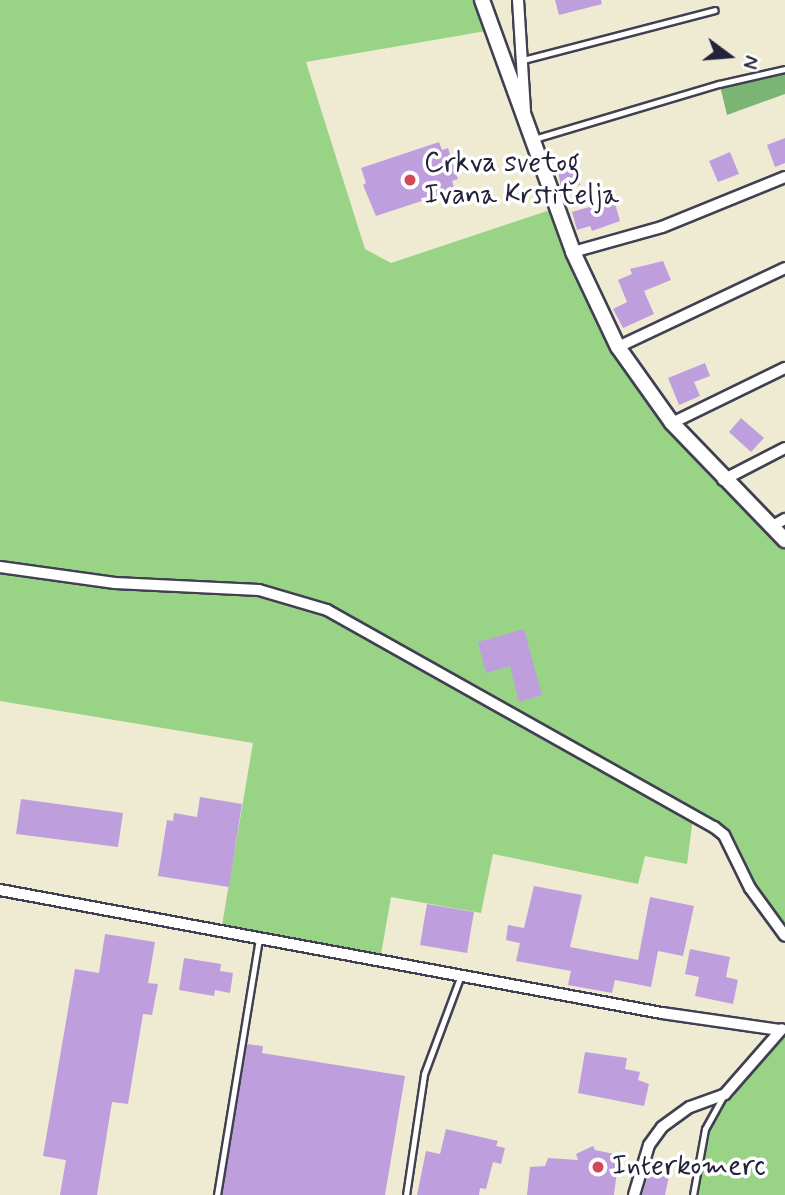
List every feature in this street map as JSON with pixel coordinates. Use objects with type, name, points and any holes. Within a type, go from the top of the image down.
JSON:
[{"type":"street","points":[[482,0],[573,252],[618,347],[672,423],[723,480],[785,540]]},
{"type":"street","points":[[518,0],[525,114]]},
{"type":"street","points":[[573,252],[662,227],[785,177]]},
{"type":"street","points":[[618,347],[785,268]]},
{"type":"street","points":[[672,423],[785,368]]},
{"type":"street","points":[[723,480],[785,448]]},
{"type":"street","points":[[771,527],[785,519]]},
{"type":"street","points":[[0,567],[115,583],[259,590],[327,610],[714,827],[724,835],[750,888],[785,936]]},
{"type":"street","points":[[0,890],[662,1013],[782,1029]]},
{"type":"street","points":[[634,1195],[649,1145],[662,1126],[691,1107],[725,1094],[782,1029]]},
{"type":"lane","points":[[523,60],[715,10]]},
{"type":"lane","points":[[534,139],[719,84],[785,69]]},
{"type":"lane","points":[[217,1195],[260,938]]},
{"type":"lane","points":[[405,1195],[424,1074],[460,975]]},
{"type":"lane","points":[[693,1195],[705,1129],[725,1094]]},
{"type":"green space","points":[[0,0],[482,0],[492,30],[306,62],[365,249],[391,263],[556,208],[616,348],[785,542],[785,936],[724,836],[693,818],[687,864],[645,856],[638,884],[493,854],[481,913],[391,897],[380,960],[221,931],[253,743],[0,701]]},
{"type":"green space","points":[[785,70],[785,94],[727,115],[720,86]]},
{"type":"green space","points":[[785,1028],[785,1195],[693,1195],[705,1129],[725,1094]]},
{"type":"building","points":[[555,0],[601,0],[602,4],[559,15]]},
{"type":"building","points":[[785,138],[785,163],[775,167],[767,145]]},
{"type":"building","name":"Crkva svetog Ivana Krstitelja","points":[[439,142],[442,150],[448,148],[458,179],[452,181],[455,190],[376,216],[363,185],[366,183],[361,168]]},
{"type":"building","points":[[730,152],[739,174],[718,182],[709,161]]},
{"type":"building","points":[[577,162],[580,185],[561,188],[557,165]]},
{"type":"building","points":[[614,200],[620,221],[592,231],[590,226],[577,230],[572,212]]},
{"type":"building","points":[[663,261],[671,280],[644,291],[654,314],[623,328],[613,309],[627,302],[618,280],[632,274],[630,269]]},
{"type":"building","points":[[705,363],[710,376],[694,382],[700,396],[679,405],[668,378]]},
{"type":"building","points":[[741,418],[764,438],[751,452],[729,432]]},
{"type":"building","points":[[524,629],[542,695],[519,702],[510,666],[486,673],[478,642]]},
{"type":"building","points":[[200,797],[242,804],[229,887],[158,876],[167,820],[173,821],[174,813],[197,817]]},
{"type":"building","points":[[21,799],[123,813],[118,847],[16,834]]},
{"type":"building","points":[[534,886],[582,895],[570,947],[638,960],[650,897],[694,906],[683,956],[658,951],[651,987],[615,980],[612,993],[568,985],[571,971],[516,961],[520,943],[506,940],[508,925],[524,928]]},
{"type":"building","points":[[427,904],[474,912],[467,953],[420,945]]},
{"type":"building","points":[[105,934],[155,942],[148,983],[158,984],[152,1015],[143,1014],[128,1104],[112,1102],[97,1195],[60,1195],[66,1160],[43,1156],[75,969],[99,973]]},
{"type":"building","points":[[690,949],[730,957],[726,977],[738,980],[733,1004],[695,996],[699,977],[685,974]]},
{"type":"building","points":[[184,958],[221,964],[220,971],[233,973],[230,993],[215,990],[214,996],[179,990]]},
{"type":"building","points":[[247,1044],[263,1046],[262,1053],[405,1076],[385,1195],[222,1195]]},
{"type":"building","points":[[585,1052],[627,1058],[625,1069],[640,1072],[638,1080],[649,1084],[644,1106],[578,1093]]},
{"type":"building","points":[[446,1129],[498,1141],[496,1146],[505,1148],[501,1164],[493,1162],[486,1189],[480,1188],[479,1195],[417,1195],[426,1151],[440,1154]]},
{"type":"building","points":[[593,1146],[595,1150],[619,1155],[614,1195],[527,1195],[530,1167],[545,1166],[548,1158],[578,1160],[576,1154]]},
{"type":"building","points":[[649,1172],[669,1176],[665,1195],[642,1195]]},
{"type":"place","name":"Crkva svetog Ivana Krstitelja","points":[[410,180]]},
{"type":"place","name":"Interkomerc","points":[[598,1167]]}]
